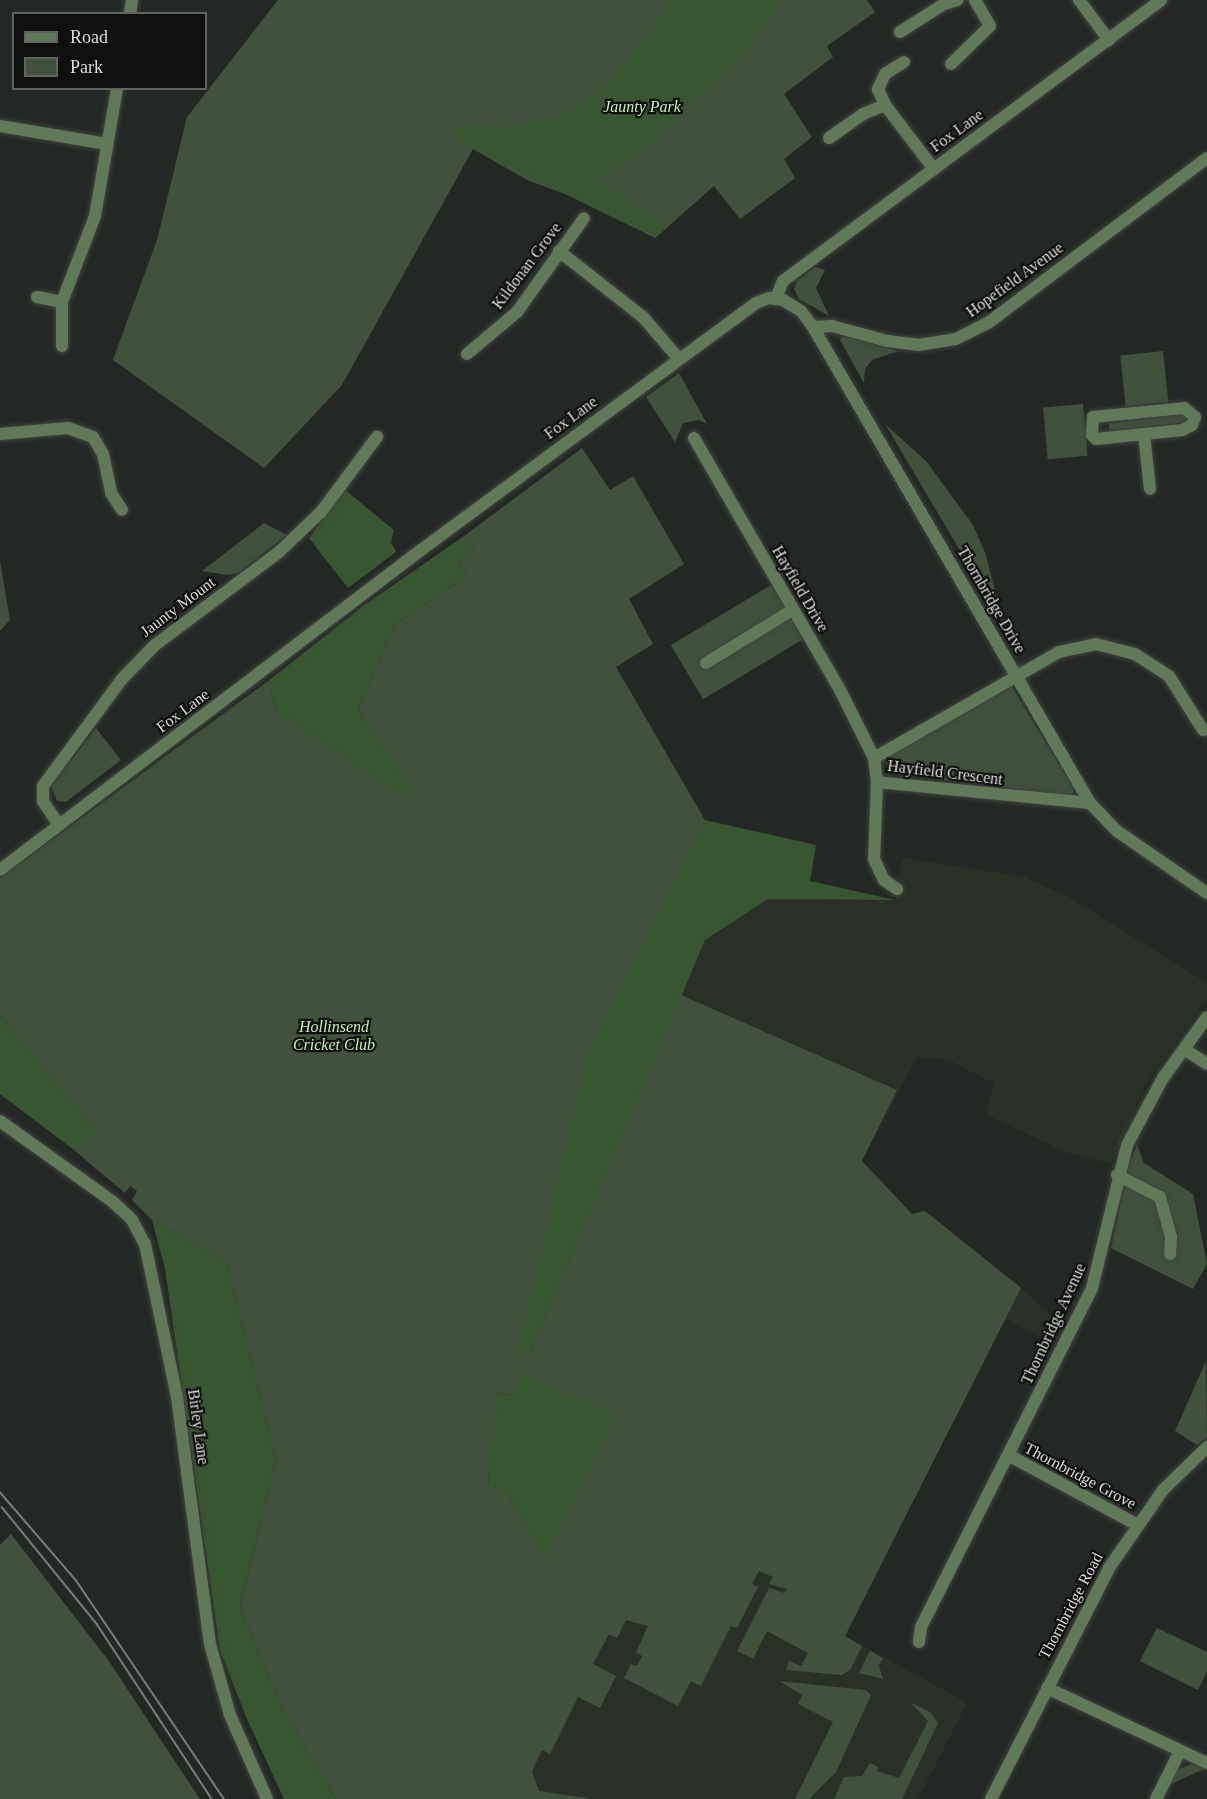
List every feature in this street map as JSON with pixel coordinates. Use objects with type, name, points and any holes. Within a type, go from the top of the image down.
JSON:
[{"type":"street","points":[[900,32],[944,4],[957,0]]},
{"type":"street","points":[[951,64],[990,26],[975,0]]},
{"type":"street","points":[[1079,0],[1109,40]]},
{"type":"street","name":"Fox Lane","points":[[0,870],[679,359],[756,303],[776,298],[783,281],[1161,0]]},
{"type":"street","points":[[904,62],[878,82],[885,105],[934,169]]},
{"type":"street","points":[[62,346],[62,302],[94,216],[117,90]]},
{"type":"street","points":[[829,138],[862,114],[885,105]]},
{"type":"street","points":[[0,126],[107,144]]},
{"type":"street","name":"Hopefield Avenue","points":[[813,327],[832,326],[887,341],[918,345],[970,333],[1207,158]]},
{"type":"street","name":"Kildonan Grove","points":[[467,354],[517,312],[584,218]]},
{"type":"street","points":[[559,251],[643,317],[679,359]]},
{"type":"street","points":[[37,297],[62,302]]},
{"type":"street","name":"Thornbridge Drive","points":[[776,298],[794,305],[813,327],[1090,803],[1117,831],[1207,892]]},
{"type":"street","points":[[1184,408],[1201,417],[1182,430],[1096,439],[1090,420],[1184,408]]},
{"type":"street","points":[[0,434],[68,428],[93,437],[103,454],[111,493],[122,510]]},
{"type":"street","points":[[1144,434],[1150,489]]},
{"type":"street","name":"Jaunty Mount","points":[[59,825],[43,801],[43,786],[122,679],[154,645],[280,551],[321,512],[377,437]]},
{"type":"street","name":"Hayfield Drive","points":[[694,438],[874,758]]},
{"type":"street","points":[[706,663],[792,610]]},
{"type":"street","name":"Hayfield Crescent","points":[[1090,803],[877,782],[874,758],[1015,675],[1077,646],[1118,647],[1169,676],[1203,730]]},
{"type":"street","points":[[877,782],[874,859],[884,880],[897,889]]},
{"type":"street","name":"Thornbridge Avenue","points":[[919,1642],[921,1627],[1010,1456],[1092,1288],[1102,1256],[1117,1175],[1145,1107],[1207,1017]]},
{"type":"street","points":[[1184,1049],[1207,1064]]},
{"type":"street","name":"Birley Lane","points":[[0,1121],[124,1211],[139,1231],[151,1257],[177,1397],[210,1644],[230,1715],[267,1799]]},
{"type":"street","points":[[1117,1175],[1160,1197],[1171,1237],[1170,1254]]},
{"type":"street","name":"Thornbridge Road","points":[[991,1799],[1108,1568],[1136,1524],[1163,1490],[1207,1447]]},
{"type":"street","name":"Thornbridge Grove","points":[[1010,1456],[1136,1524]]},
{"type":"street","points":[[1047,1688],[1207,1763]]},
{"type":"street","points":[[1156,1799],[1180,1751]]},
{"type":"shaded area","points":[[902,858],[1025,877],[1072,899],[1207,983],[1207,999],[1144,1086],[1111,1164],[1065,1152],[986,1114],[994,1083],[949,1060],[917,1057],[862,1161],[912,1214],[925,1211],[1017,1284],[1059,1323],[1050,1342],[1004,1318],[845,1636],[967,1703],[918,1799],[425,1799],[522,1373],[705,940],[767,899],[895,900]]},
{"type":"green space","name":"Jaunty Park","points":[[278,0],[867,0],[875,12],[827,46],[833,57],[784,94],[812,137],[784,159],[795,178],[740,219],[714,186],[655,238],[593,204],[529,181],[473,149],[342,385],[264,468],[113,360],[157,240],[187,117]]},
{"type":"green space","name":"Jaunty Park","points":[[667,0],[781,0],[741,57],[645,149],[596,180],[668,227],[655,238],[473,149],[452,134],[465,125],[509,127],[559,117],[603,88],[647,38],[669,5]]},
{"type":"green space","points":[[815,267],[825,270],[816,288],[829,316],[799,299],[794,289],[797,281]]},
{"type":"green space","points":[[842,337],[898,351],[872,360],[865,369],[864,383],[840,340]]},
{"type":"green space","points":[[1163,351],[1168,402],[1126,406],[1120,355]]},
{"type":"green space","points":[[679,373],[707,424],[699,420],[683,423],[675,442],[646,397]]},
{"type":"green space","points":[[1083,404],[1088,456],[1048,459],[1043,407]]},
{"type":"green space","points":[[1185,414],[1186,422],[1110,431],[1109,423]]},
{"type":"green space","points":[[885,424],[926,461],[973,525],[986,555],[1003,623]]},
{"type":"green space","name":"Hollinsend Cricket Club","points":[[582,448],[610,490],[633,476],[684,564],[629,599],[653,644],[616,667],[705,820],[649,937],[529,1357],[681,995],[897,1090],[862,1161],[912,1214],[925,1211],[1021,1288],[845,1636],[862,1646],[851,1669],[842,1675],[786,1670],[789,1661],[801,1666],[808,1653],[767,1631],[753,1659],[737,1651],[769,1588],[784,1593],[787,1589],[769,1584],[773,1577],[759,1571],[752,1584],[758,1587],[737,1628],[731,1626],[701,1686],[691,1681],[678,1706],[624,1678],[631,1664],[637,1666],[642,1656],[636,1652],[648,1626],[626,1620],[617,1638],[609,1634],[593,1664],[616,1676],[600,1708],[578,1697],[550,1754],[542,1750],[532,1771],[539,1791],[592,1799],[336,1799],[282,1708],[240,1608],[276,1459],[226,1261],[152,1220],[132,1200],[137,1191],[130,1186],[125,1193],[74,1150],[95,1129],[0,1016],[0,878],[268,681],[276,711],[402,796],[413,790],[358,709],[395,625],[467,576],[458,561],[474,549],[464,536]],"holes":[[[499,1392],[513,1396],[546,1558],[505,1492],[488,1484]]]},
{"type":"green space","points":[[345,490],[394,530],[391,542],[396,552],[348,588],[309,538]]},
{"type":"green space","points":[[264,523],[287,535],[238,573],[227,575],[202,571]]},
{"type":"green space","points":[[464,536],[474,549],[458,561],[467,576],[395,625],[358,709],[414,790],[403,797],[276,711],[268,681],[363,606]]},
{"type":"green space","points":[[0,561],[10,620],[0,631]]},
{"type":"green space","points":[[771,585],[803,639],[703,699],[671,645]]},
{"type":"green space","points":[[1012,687],[1074,789],[1072,796],[887,773],[886,756]]},
{"type":"green space","points":[[96,728],[121,760],[66,802],[57,801],[51,786]]},
{"type":"green space","points":[[705,820],[816,845],[810,881],[895,900],[768,899],[705,940],[529,1357],[518,1353],[589,1049]]},
{"type":"green space","points":[[0,1016],[96,1130],[74,1150],[0,1094]]},
{"type":"green space","points":[[1137,1145],[1144,1163],[1193,1194],[1207,1264],[1193,1289],[1111,1248],[1128,1168]]},
{"type":"green space","points":[[152,1220],[226,1261],[276,1459],[240,1608],[282,1708],[336,1799],[284,1799],[246,1717],[220,1650],[165,1269]]},
{"type":"green space","points":[[1206,1361],[1207,1437],[1197,1445],[1175,1431]]},
{"type":"green space","points":[[522,1373],[615,1416],[546,1558],[505,1492],[488,1485],[498,1392],[513,1396]]},
{"type":"green space","points":[[11,1534],[108,1660],[200,1799],[0,1799],[0,1545]]},
{"type":"green space","points":[[1157,1628],[1207,1652],[1207,1671],[1198,1690],[1140,1661]]},
{"type":"green space","points":[[870,1651],[883,1658],[879,1666],[883,1679],[859,1673]]},
{"type":"green space","points":[[779,1681],[866,1690],[871,1695],[836,1772],[809,1799],[795,1799],[833,1722],[798,1704],[802,1695]]},
{"type":"green space","points":[[910,1702],[930,1712],[938,1723],[902,1799],[834,1799],[844,1777],[862,1776],[870,1763],[878,1767],[877,1771],[899,1778],[928,1721]]},
{"type":"green space","points":[[1191,1764],[1206,1768],[1169,1785],[1175,1771]]},
{"type":"tram line","points":[[0,1492],[76,1580],[224,1799]]},
{"type":"tram line","points":[[2,1507],[97,1624],[212,1799]]}]
